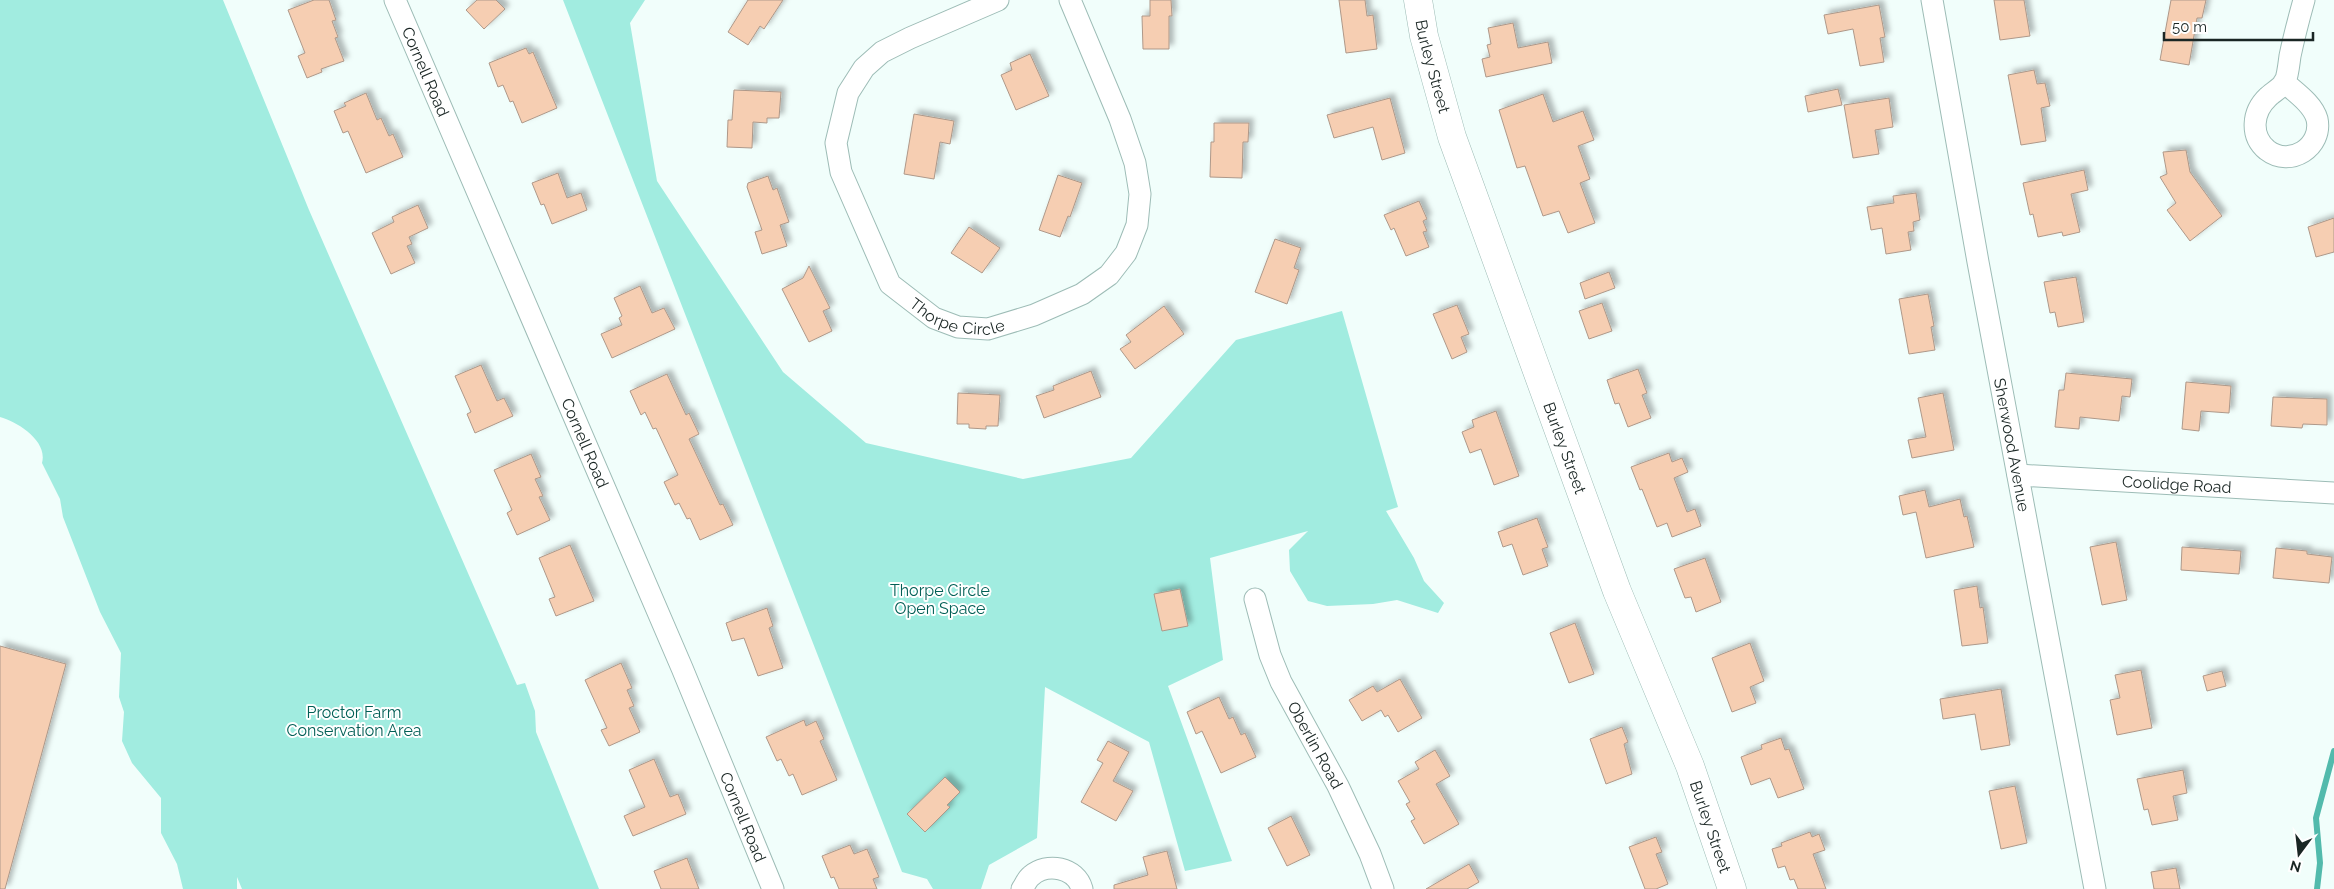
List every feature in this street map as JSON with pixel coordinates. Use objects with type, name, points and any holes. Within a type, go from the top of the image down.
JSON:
[{"type":"main road","name":"Burley Street","points":[[1418,0],[1424,36],[1452,137],[1617,591],[1690,766],[1732,889]]},
{"type":"street","name":"Cornell Road","points":[[394,0],[678,659],[773,889]]},
{"type":"street","name":"Thorpe Circle","points":[[998,0],[882,52],[864,68],[848,93],[836,143],[842,172],[890,284],[934,318],[958,327],[988,329],[1034,315],[1089,289],[1109,275],[1126,253],[1137,225],[1140,194],[1135,163],[1120,119],[1070,0]]},
{"type":"street","name":"Sherwood Avenue","points":[[1932,0],[1978,262],[2096,889]]},
{"type":"street","points":[[2284,82],[2304,0]]},
{"type":"street","name":"Coolidge Road","points":[[2018,475],[2334,493]]},
{"type":"street","name":"Oberlin Road","points":[[1255,599],[1270,655],[1281,682],[1338,786],[1370,854],[1383,889]]},
{"type":"street","points":[[1022,889],[1031,876],[1046,867],[1063,869],[1074,876],[1082,889]]},
{"type":"green space","name":"Proctor Farm Conservation Area","points":[[0,0],[223,0],[309,210],[517,685],[525,683],[535,711],[536,732],[599,889],[242,889],[237,877],[237,889],[183,889],[177,864],[161,833],[161,798],[132,763],[122,741],[124,712],[119,697],[121,653],[100,612],[63,517],[60,499],[42,463],[43,455],[40,447],[36,440],[23,428],[0,417]]},
{"type":"green space","name":"Thorpe Circle Open Space","points":[[563,0],[645,0],[630,23],[657,181],[783,372],[866,443],[1023,479],[1131,458],[1236,340],[1342,311],[1398,507],[1386,511],[1414,558],[1424,581],[1444,603],[1438,613],[1397,600],[1373,604],[1327,606],[1308,601],[1290,571],[1289,550],[1308,531],[1210,558],[1223,660],[1168,686],[1232,861],[1185,871],[1149,742],[1045,687],[1037,838],[989,865],[981,889],[933,889],[927,879],[902,872]]},
{"type":"building","points":[[314,0],[329,0],[336,20],[332,21],[338,37],[335,38],[344,61],[321,69],[322,72],[307,78],[298,56],[305,53],[288,10]]},
{"type":"building","points":[[477,0],[496,0],[505,9],[484,29],[466,10]]},
{"type":"building","points":[[748,0],[783,0],[764,29],[760,26],[748,45],[728,32]]},
{"type":"building","points":[[1150,0],[1171,0],[1172,16],[1169,16],[1169,49],[1143,49],[1142,16],[1150,16]]},
{"type":"building","points":[[1339,0],[1365,0],[1367,16],[1373,15],[1377,49],[1346,53]]},
{"type":"building","points":[[1994,0],[2024,0],[2030,36],[2000,40]]},
{"type":"building","points":[[2171,0],[2206,0],[2202,18],[2197,18],[2189,65],[2160,60]]},
{"type":"building","points":[[1879,5],[1885,37],[1880,38],[1884,62],[1860,66],[1853,29],[1828,34],[1824,15]]},
{"type":"building","points":[[1513,23],[1518,48],[1548,42],[1552,63],[1486,77],[1482,59],[1490,57],[1487,45],[1491,44],[1488,28]]},
{"type":"building","points":[[526,48],[529,54],[533,52],[557,108],[522,123],[513,101],[510,102],[503,85],[498,87],[489,63]]},
{"type":"building","points":[[1030,54],[1049,96],[1016,110],[1001,75],[1012,70],[1010,63]]},
{"type":"building","points":[[2034,70],[2037,84],[2045,83],[2050,106],[2041,108],[2046,141],[2021,145],[2008,75]]},
{"type":"building","points":[[1838,89],[1842,105],[1808,112],[1805,96]]},
{"type":"building","points":[[734,90],[781,92],[779,118],[767,118],[767,123],[753,122],[752,148],[727,147],[728,120],[732,120]]},
{"type":"building","points":[[366,93],[377,120],[381,118],[389,136],[393,134],[403,157],[366,173],[348,131],[343,133],[334,111],[346,106],[344,103]]},
{"type":"building","points":[[1543,94],[1553,122],[1583,111],[1594,140],[1578,146],[1590,179],[1580,183],[1595,223],[1568,233],[1559,211],[1543,216],[1525,166],[1517,168],[1499,110]]},
{"type":"building","points":[[1390,98],[1405,153],[1382,160],[1373,127],[1334,138],[1327,115]]},
{"type":"building","points":[[1889,98],[1893,127],[1875,130],[1879,154],[1853,158],[1844,105]]},
{"type":"building","points":[[914,114],[954,121],[950,144],[940,142],[934,179],[904,174]]},
{"type":"building","points":[[1214,123],[1249,123],[1248,142],[1243,142],[1242,178],[1210,177],[1211,142],[1214,142]]},
{"type":"building","points":[[2186,150],[2190,172],[2222,216],[2190,241],[2167,210],[2176,203],[2160,177],[2167,174],[2163,152]]},
{"type":"building","points":[[2084,170],[2088,190],[2071,194],[2080,232],[2063,236],[2062,232],[2038,237],[2033,214],[2030,215],[2023,183]]},
{"type":"building","points":[[558,173],[567,198],[581,193],[587,210],[552,224],[544,204],[541,205],[532,183]]},
{"type":"building","points":[[1058,175],[1082,183],[1070,217],[1068,216],[1060,237],[1039,230]]},
{"type":"building","points":[[768,176],[773,190],[777,188],[789,222],[780,225],[787,246],[762,254],[755,232],[762,230],[747,187],[748,183]]},
{"type":"building","points":[[1916,193],[1920,220],[1913,222],[1914,231],[1908,232],[1911,250],[1886,254],[1882,228],[1871,230],[1867,207],[1894,203],[1893,196]]},
{"type":"building","points":[[1419,201],[1427,219],[1423,221],[1427,231],[1423,232],[1429,247],[1406,256],[1394,228],[1391,230],[1384,215]]},
{"type":"building","points":[[418,205],[428,228],[409,237],[412,244],[407,246],[415,263],[391,274],[372,233],[394,222],[392,217]]},
{"type":"building","points":[[2334,218],[2334,252],[2316,257],[2308,227]]},
{"type":"building","points":[[969,227],[1000,248],[982,273],[951,253]]},
{"type":"building","points":[[1275,239],[1301,248],[1294,268],[1299,270],[1287,304],[1255,292]]},
{"type":"building","points":[[809,266],[830,308],[823,311],[832,331],[809,342],[782,289],[803,278]]},
{"type":"building","points":[[1609,272],[1615,288],[1585,299],[1580,283]]},
{"type":"building","points":[[2076,277],[2084,322],[2058,327],[2055,312],[2050,313],[2044,282]]},
{"type":"building","points":[[640,286],[652,313],[664,308],[675,329],[612,358],[601,334],[622,325],[619,318],[622,316],[614,298]]},
{"type":"building","points":[[1928,294],[1934,326],[1931,327],[1935,350],[1909,354],[1899,299]]},
{"type":"building","points":[[1602,303],[1612,331],[1589,339],[1579,311]]},
{"type":"building","points":[[1457,305],[1469,334],[1461,337],[1467,352],[1452,359],[1433,314]]},
{"type":"building","points":[[1164,306],[1184,334],[1135,369],[1120,349],[1131,342],[1126,335]]},
{"type":"building","points":[[481,365],[497,401],[504,398],[513,416],[475,433],[467,414],[471,412],[455,376]]},
{"type":"building","points":[[1638,369],[1647,393],[1642,395],[1651,418],[1628,427],[1619,403],[1615,404],[1607,380]]},
{"type":"building","points":[[1091,371],[1101,397],[1044,418],[1036,396],[1054,390],[1053,386]]},
{"type":"building","points":[[2066,373],[2132,379],[2130,397],[2122,396],[2119,421],[2080,417],[2079,429],[2055,427],[2059,390],[2064,390]]},
{"type":"building","points":[[667,374],[686,415],[689,413],[699,434],[689,439],[720,505],[723,504],[733,525],[700,540],[690,518],[687,519],[679,503],[675,505],[664,482],[678,475],[656,428],[653,429],[645,412],[641,415],[630,391]]},
{"type":"building","points":[[2186,382],[2231,386],[2229,413],[2201,411],[2199,431],[2182,429]]},
{"type":"building","points":[[958,393],[1000,395],[998,426],[986,426],[986,429],[969,428],[969,424],[957,424]]},
{"type":"building","points":[[1943,393],[1954,450],[1912,458],[1908,440],[1926,437],[1918,398]]},
{"type":"building","points":[[2273,397],[2327,399],[2327,425],[2303,424],[2302,428],[2271,426]]},
{"type":"building","points":[[1496,411],[1519,476],[1494,485],[1481,449],[1470,453],[1462,432],[1474,427],[1472,420]]},
{"type":"building","points":[[1669,453],[1672,462],[1682,458],[1688,472],[1674,478],[1687,512],[1695,509],[1701,526],[1672,537],[1667,523],[1657,527],[1631,467]]},
{"type":"building","points":[[531,454],[541,477],[535,479],[543,496],[539,497],[550,520],[517,535],[507,513],[512,510],[494,470]]},
{"type":"building","points":[[1925,490],[1929,507],[1960,499],[1964,517],[1967,516],[1974,547],[1926,558],[1916,512],[1903,515],[1899,496]]},
{"type":"building","points":[[1537,518],[1548,547],[1542,549],[1548,566],[1523,575],[1512,544],[1503,547],[1498,532]]},
{"type":"building","points":[[2116,542],[2127,600],[2102,605],[2090,547]]},
{"type":"building","points":[[570,545],[594,601],[556,616],[549,599],[555,597],[539,558]]},
{"type":"building","points":[[2182,547],[2241,551],[2239,574],[2181,570]]},
{"type":"building","points":[[2276,548],[2307,551],[2307,554],[2332,557],[2329,583],[2273,578]]},
{"type":"building","points":[[1705,558],[1721,602],[1696,612],[1691,597],[1685,598],[1674,569]]},
{"type":"building","points":[[1977,586],[1980,608],[1983,607],[1988,643],[1962,646],[1954,590]]},
{"type":"building","points":[[1180,589],[1188,626],[1162,631],[1154,594]]},
{"type":"building","points":[[767,608],[773,626],[769,628],[783,668],[758,676],[744,638],[732,641],[726,623]]},
{"type":"building","points":[[1575,623],[1594,674],[1569,683],[1550,633]]},
{"type":"building","points":[[1750,643],[1764,681],[1750,687],[1756,703],[1732,712],[1712,658]]},
{"type":"building","points":[[0,646],[66,664],[5,889],[0,889]]},
{"type":"building","points":[[621,663],[632,688],[627,690],[634,706],[629,708],[640,732],[609,746],[601,730],[607,728],[585,680]]},
{"type":"building","points":[[2141,670],[2152,728],[2117,735],[2110,700],[2120,698],[2115,675]]},
{"type":"building","points":[[2222,671],[2226,686],[2207,691],[2203,676]]},
{"type":"building","points":[[1400,679],[1422,718],[1398,732],[1388,715],[1385,717],[1381,710],[1362,721],[1349,700],[1373,686],[1377,692]]},
{"type":"building","points":[[2001,689],[2010,745],[1981,750],[1975,714],[1943,719],[1940,699]]},
{"type":"building","points":[[1219,697],[1229,719],[1233,717],[1241,735],[1245,733],[1256,757],[1221,773],[1202,731],[1196,734],[1187,712]]},
{"type":"building","points":[[804,720],[806,726],[816,721],[824,739],[820,741],[837,780],[802,795],[793,774],[789,776],[781,759],[777,761],[766,737]]},
{"type":"building","points":[[1622,727],[1628,742],[1624,744],[1632,774],[1606,784],[1590,739]]},
{"type":"building","points":[[1781,738],[1785,750],[1789,749],[1804,789],[1778,798],[1770,778],[1751,785],[1741,757],[1762,749],[1761,745]]},
{"type":"building","points":[[1108,741],[1129,752],[1113,781],[1133,791],[1116,821],[1081,802],[1103,763],[1097,760]]},
{"type":"building","points":[[1435,750],[1450,776],[1436,784],[1459,824],[1424,844],[1411,821],[1415,819],[1406,804],[1410,802],[1398,781],[1419,769],[1415,762]]},
{"type":"building","points":[[654,759],[670,797],[678,794],[686,814],[633,836],[624,816],[645,807],[629,770]]},
{"type":"building","points":[[2183,770],[2187,793],[2173,796],[2178,820],[2152,825],[2148,809],[2144,810],[2137,779]]},
{"type":"building","points":[[945,777],[960,792],[947,805],[950,807],[925,832],[907,814]]},
{"type":"building","points":[[2015,786],[2027,843],[2001,849],[1989,791]]},
{"type":"building","points":[[1291,816],[1310,855],[1287,866],[1268,828]]},
{"type":"building","points":[[1810,832],[1812,837],[1819,834],[1825,850],[1813,854],[1826,889],[1798,889],[1794,879],[1790,880],[1785,866],[1778,868],[1772,849],[1782,846],[1781,843]]},
{"type":"building","points":[[1656,837],[1662,852],[1656,854],[1668,884],[1656,889],[1645,889],[1629,847]]},
{"type":"building","points":[[850,845],[854,854],[867,849],[879,877],[873,879],[877,889],[839,889],[834,877],[831,878],[822,856]]},
{"type":"building","points":[[1167,851],[1177,889],[1114,889],[1114,885],[1148,875],[1143,857]]},
{"type":"building","points":[[687,858],[699,889],[661,889],[654,871]]},
{"type":"building","points":[[1469,864],[1479,882],[1467,889],[1426,889]]},
{"type":"building","points":[[2176,868],[2180,889],[2154,889],[2151,872]]},
{"type":"waterway","points":[[2317,889],[2320,863],[2316,818],[2334,751]]}]
